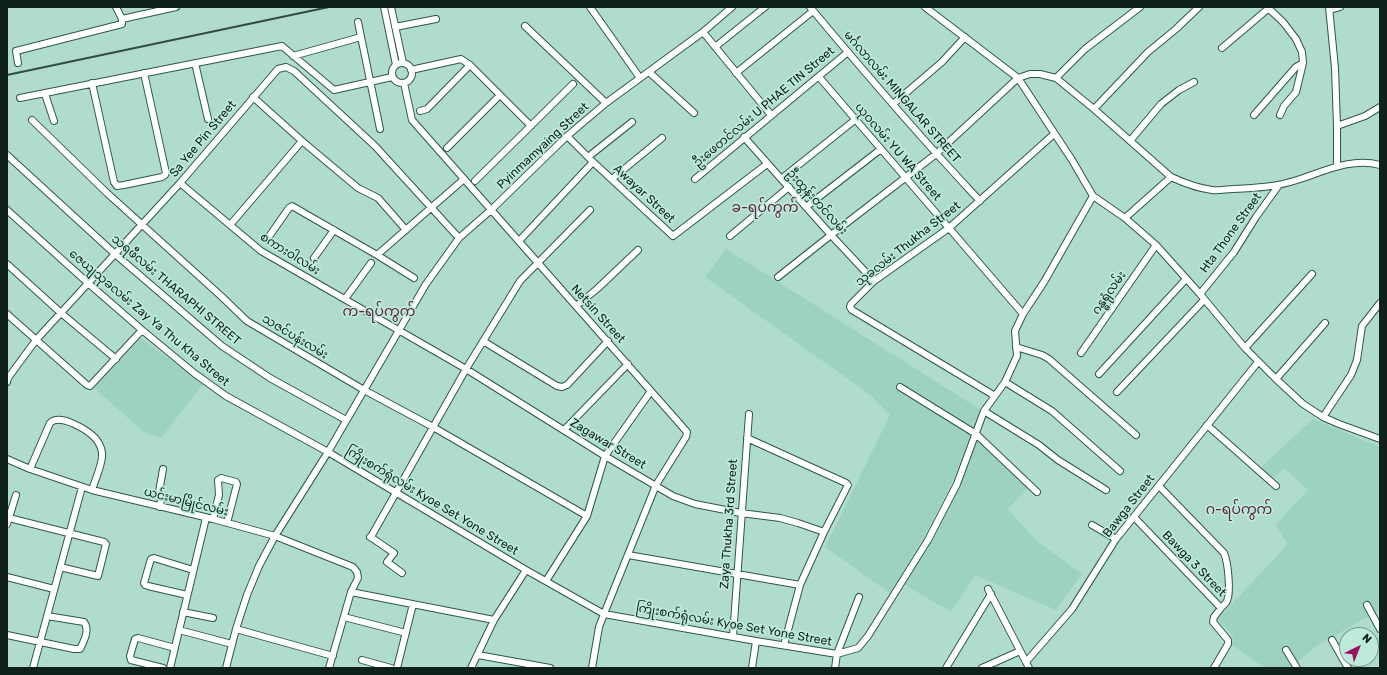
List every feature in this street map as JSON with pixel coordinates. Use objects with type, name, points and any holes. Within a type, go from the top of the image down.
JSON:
[{"type":"street","points":[[18,63],[16,51],[122,24],[122,18],[116,7]]},
{"type":"street","points":[[122,18],[176,7]]},
{"type":"street","points":[[384,7],[400,64]]},
{"type":"street","points":[[391,7],[400,64]]},
{"type":"street","points":[[590,7],[640,78]]},
{"type":"street","name":"Pyinmamyaing Street","points":[[226,668],[246,595],[275,536],[328,452],[398,330],[430,278],[459,238],[492,210],[567,136],[606,103],[703,32],[732,7]]},
{"type":"street","points":[[715,47],[765,7]]},
{"type":"street","points":[[925,7],[1018,78],[1072,160],[1093,196],[1125,218],[1156,245],[1258,362],[1303,404],[1323,417],[1379,438]]},
{"type":"street","points":[[1056,78],[1085,49],[1140,7]]},
{"type":"street","points":[[1094,109],[1148,52],[1176,30],[1199,7]]},
{"type":"street","points":[[1337,166],[1335,68],[1329,9],[1340,7]]},
{"type":"street","points":[[1222,48],[1268,8],[1283,22],[1296,39],[1302,52],[1303,63],[1296,92],[1284,106],[1280,115]]},
{"type":"street","points":[[736,73],[812,9]]},
{"type":"street","name":"မင်္ဂလာလမ်း MINGALAR STREET","points":[[812,9],[936,154],[980,201]]},
{"type":"street","points":[[395,27],[436,19]]},
{"type":"street","points":[[358,22],[380,129]]},
{"type":"street","points":[[525,26],[606,103]]},
{"type":"street","points":[[703,32],[771,115]]},
{"type":"street","points":[[294,56],[361,37]]},
{"type":"street","points":[[893,104],[942,62],[965,37]]},
{"type":"street","points":[[20,98],[282,46],[334,90],[392,76]]},
{"type":"street","name":"ဦးဖေတင်လမ်း U PHAE TIN Street","points":[[695,179],[848,52]]},
{"type":"street","points":[[411,70],[461,59],[470,65],[531,126]]},
{"type":"street","points":[[195,63],[208,119]]},
{"type":"street","points":[[1254,115],[1296,68],[1303,63]]},
{"type":"street","points":[[400,64],[408,66],[411,70],[411,77],[404,83],[398,82],[392,76],[392,70],[400,64]]},
{"type":"street","points":[[420,111],[427,109],[470,65]]},
{"type":"street","name":"Sa Yee Pin Street","points":[[7,379],[36,340],[143,225],[253,97],[278,70],[286,67],[294,71],[376,146],[459,238]]},
{"type":"street","points":[[648,72],[694,113]]},
{"type":"street","points":[[92,83],[114,182],[118,186],[124,185],[162,177],[166,173],[144,73]]},
{"type":"street","points":[[778,278],[936,154],[1018,78],[1030,74],[1040,74],[1056,78],[1094,109],[1171,177],[1185,184],[1212,190],[1260,188],[1295,181],[1337,166],[1352,164],[1380,165]]},
{"type":"street","name":"ယုဝလမ်း YU WA Street","points":[[819,77],[1023,314]]},
{"type":"street","points":[[1130,141],[1161,104],[1179,90],[1194,82]]},
{"type":"street","name":"Netsin Street","points":[[404,83],[412,120],[687,432],[686,437],[656,485]]},
{"type":"street","points":[[475,181],[574,84]]},
{"type":"street","points":[[45,94],[54,121]]},
{"type":"street","points":[[447,148],[500,95]]},
{"type":"street","points":[[253,97],[358,188],[378,198],[406,230]]},
{"type":"street","points":[[1337,126],[1365,116],[1380,107]]},
{"type":"street","points":[[781,178],[856,119]]},
{"type":"street","name":"သဇင်ပန်းလမ်း","points":[[32,120],[247,321],[364,390],[433,427],[587,516]]},
{"type":"street","points":[[588,157],[632,122]]},
{"type":"street","name":"သုခလမ်း Thukha Street","points":[[995,396],[852,310],[850,307],[851,304],[874,281],[949,228],[1054,134]]},
{"type":"street","name":"Awayar Street","points":[[567,136],[672,236],[767,164]]},
{"type":"street","name":"ဦးထွန်းတင်လမ်း","points":[[744,137],[874,281]]},
{"type":"street","points":[[612,179],[662,138]]},
{"type":"street","points":[[230,225],[302,141]]},
{"type":"street","points":[[806,207],[881,149]]},
{"type":"street","name":"သရဖီလမ်း THARAPHI STREET","points":[[7,155],[116,254],[222,346],[270,378],[346,420]]},
{"type":"street","points":[[519,241],[593,162]]},
{"type":"street","points":[[1125,218],[1171,177]]},
{"type":"street","points":[[377,255],[464,179]]},
{"type":"street","name":"စကားဝါလမ်း","points":[[180,183],[261,251],[398,330]]},
{"type":"street","name":"Hta Thone Street","points":[[1200,294],[1234,252],[1279,184]]},
{"type":"street","points":[[730,236],[789,188]]},
{"type":"street","name":"ကြိုးစက်ရုံလမ်း Kyoe Set Yone Street","points":[[328,452],[526,570],[604,614],[837,654],[858,648],[868,636],[923,549],[957,484],[984,411],[1005,382],[1017,356],[1015,331],[1023,314],[1044,282],[1093,196]]},
{"type":"street","points":[[268,238],[292,206],[414,278]]},
{"type":"street","name":"ဇေယျသုခလမ်း Zay Ya Thu Kha Street","points":[[7,210],[88,283],[194,373],[226,396],[328,452]]},
{"type":"street","points":[[402,574],[387,562],[394,553],[370,537],[466,369],[520,281],[590,210]]},
{"type":"street","points":[[314,258],[334,230]]},
{"type":"street","name":"ဂန္ဓရုံလမ်း","points":[[1081,353],[1156,245]]},
{"type":"street","points":[[576,306],[597,289],[638,250]]},
{"type":"street","points":[[345,299],[371,263]]},
{"type":"street","points":[[7,264],[61,313],[116,359]]},
{"type":"street","points":[[1245,348],[1312,274]]},
{"type":"street","points":[[1099,374],[1186,279]]},
{"type":"street","points":[[1117,392],[1204,300]]},
{"type":"street","points":[[1323,417],[1351,375],[1357,360],[1362,326],[1380,303]]},
{"type":"street","points":[[7,314],[87,385],[90,386],[142,330]]},
{"type":"street","points":[[1276,379],[1325,323]]},
{"type":"street","name":"Zagawar Street","points":[[398,330],[466,369],[605,456],[673,496],[695,504],[741,513],[780,518],[824,532]]},
{"type":"street","points":[[483,341],[557,386],[562,387],[567,385],[608,341]]},
{"type":"street","points":[[1016,347],[1042,355],[1049,359],[1136,435]]},
{"type":"street","name":"Bawga Street","points":[[1027,665],[1072,609],[1116,539],[1258,362]]},
{"type":"street","points":[[564,430],[628,364]]},
{"type":"street","points":[[1005,382],[1052,411],[1120,470]]},
{"type":"street","points":[[900,387],[976,434],[1037,492]]},
{"type":"street","points":[[546,581],[587,516],[605,456],[651,391]]},
{"type":"street","points":[[984,411],[1039,445],[1058,460],[1106,490]]},
{"type":"street","name":"Zaya Thukha 3rd Street","points":[[733,636],[749,414]]},
{"type":"street","points":[[30,469],[50,423],[59,419],[67,421],[84,430],[96,439],[100,447],[102,459],[92,490]]},
{"type":"street","points":[[1207,425],[1276,486]]},
{"type":"street","points":[[747,438],[848,485],[824,532],[800,585],[784,645]]},
{"type":"street","name":"ယင်းမာမြိုင်လမ်း","points":[[7,459],[30,469],[92,490],[275,536],[353,568],[357,572],[358,578],[350,592]]},
{"type":"street","points":[[160,507],[161,499],[159,492],[163,469]]},
{"type":"street","points":[[212,519],[219,495],[218,480],[221,478],[236,482],[237,484],[226,523]]},
{"type":"street","points":[[592,668],[598,628],[656,485]]},
{"type":"street","points":[[1158,486],[1224,553],[1227,560],[1229,594],[1227,602],[1221,608]]},
{"type":"street","points":[[34,668],[82,487]]},
{"type":"street","points":[[16,495],[8,521],[104,542],[106,544],[98,576],[60,567]]},
{"type":"street","name":"Bawga 3 Street","points":[[1134,517],[1221,608],[1214,617],[1213,622],[1228,640],[1228,644],[1214,668]]},
{"type":"street","points":[[170,668],[206,518]]},
{"type":"street","points":[[1092,525],[1116,539]]},
{"type":"street","points":[[628,555],[800,585]]},
{"type":"street","points":[[187,595],[148,586],[144,583],[151,559],[154,558],[194,570]]},
{"type":"street","points":[[472,668],[494,620],[526,570]]},
{"type":"street","points":[[7,577],[54,589]]},
{"type":"street","points":[[946,668],[990,591],[1027,665]]},
{"type":"street","points":[[329,668],[350,592],[494,620]]},
{"type":"street","points":[[835,668],[837,654],[859,597]]},
{"type":"street","points":[[397,668],[413,604]]},
{"type":"street","points":[[1367,605],[1380,629]]},
{"type":"street","points":[[183,612],[213,618]]},
{"type":"street","points":[[7,635],[80,649],[87,630],[87,626],[84,622],[47,616]]},
{"type":"street","points":[[344,617],[406,633]]},
{"type":"street","points":[[236,629],[333,656]]},
{"type":"street","points":[[179,630],[232,644]]},
{"type":"street","points":[[163,668],[131,660],[130,656],[135,639],[138,638],[175,648]]},
{"type":"street","points":[[1332,640],[1348,668]]},
{"type":"street","points":[[752,668],[756,641]]},
{"type":"street","points":[[1286,650],[1297,668]]},
{"type":"street","points":[[982,668],[1020,651]]},
{"type":"street","points":[[478,655],[550,668]]},
{"type":"street","points":[[362,660],[388,668]]},
{"type":"shaded area","points":[[726,249],[981,410],[953,481],[924,537],[890,593],[825,547],[890,415],[869,394],[705,277]]},
{"type":"shaded area","points":[[141,338],[203,384],[161,438],[145,433],[94,388]]},
{"type":"shaded area","points":[[1313,419],[1380,447],[1380,610],[1350,627],[1339,627],[1339,633],[1318,645],[1289,668],[1265,668],[1232,645],[1233,636],[1218,619],[1288,544],[1275,525],[1308,490],[1284,468],[1271,481],[1259,469]]},
{"type":"shaded area","points":[[978,439],[1028,487],[1008,509],[1036,540],[1082,574],[1056,610],[975,575],[951,612],[905,585],[932,542],[959,487]]},
{"type":"railway","points":[[7,75],[329,7]]},
{"type":"district","name":"ခ-ရပ်ကွက်","points":[[765,208]]},
{"type":"district","name":"က-ရပ်ကွက်","points":[[379,312]]},
{"type":"district","name":"ဂ-ရပ်ကွက်","points":[[1239,510]]}]
